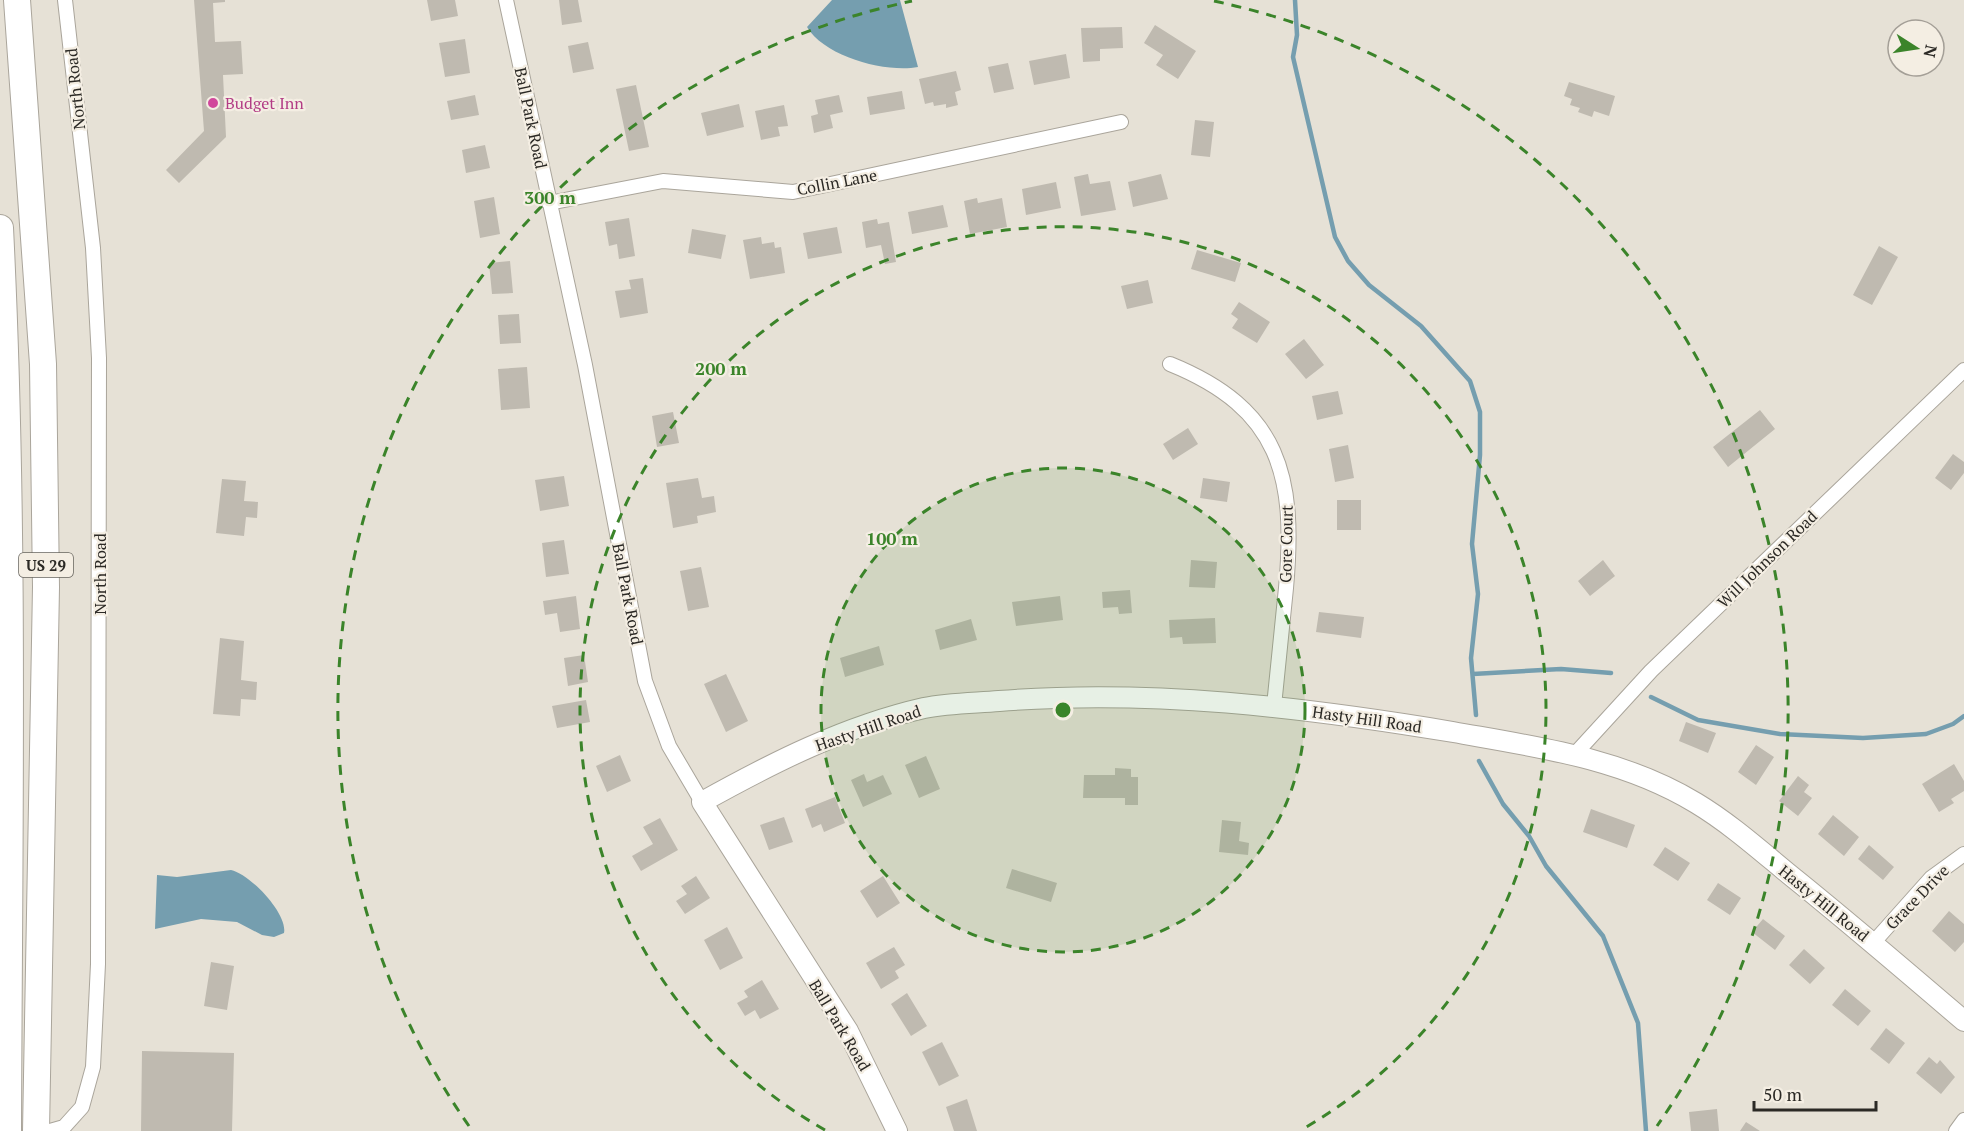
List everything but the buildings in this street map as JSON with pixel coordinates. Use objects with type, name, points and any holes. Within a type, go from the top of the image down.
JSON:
[{"type":"highway","name":"US 29","points":[[17,0],[43,364],[46,587],[36,1131]]},
{"type":"highway","name":"US 29","points":[[0,228],[7,368],[10,584],[4,1131]]},
{"type":"street","name":"North Road","points":[[50,1131],[64,1127],[82,1107],[93,1067],[98,964],[99,358],[93,248],[65,0]]},
{"type":"street","name":"Ball Park Road","points":[[506,0],[585,365],[645,681],[669,746],[702,802],[848,1031],[897,1131]]},
{"type":"street","name":"Collin Lane","points":[[549,203],[663,181],[793,192],[1121,122]]},
{"type":"street","name":"Gore Court","points":[[1170,364],[1203,378],[1230,396],[1259,425],[1276,454],[1286,484],[1290,516],[1289,558],[1274,706]]},
{"type":"street","name":"Will Johnson Road","points":[[1575,754],[1651,671],[1964,370]]},
{"type":"street","name":"Hasty Hill Road","points":[[702,802],[767,766],[805,749],[843,734],[925,708],[1062,696],[1172,699],[1274,706],[1418,726],[1575,754],[1640,775],[1697,804],[1747,840],[1964,1021]]},
{"type":"street","name":"Grace Drive","points":[[1873,943],[1931,878],[1964,854]]},
{"type":"street","points":[[1956,1131],[1964,1120]]},
{"type":"water","points":[[832,0],[900,0],[918,67],[890,68],[874,65],[827,47],[807,27]]},
{"type":"water","points":[[231,870],[248,879],[266,896],[280,916],[284,925],[284,933],[274,937],[262,935],[237,922],[201,919],[155,929],[157,875],[177,877]]},
{"type":"waterway","points":[[1295,0],[1297,35],[1293,57],[1335,237],[1348,261],[1369,285],[1421,326],[1470,381],[1480,412],[1480,455],[1472,544],[1478,594],[1471,658],[1476,715]]},
{"type":"waterway","points":[[1473,674],[1561,669],[1611,673]]},
{"type":"waterway","points":[[1651,697],[1698,720],[1780,734],[1863,738],[1926,734],[1953,724],[1964,716]]},
{"type":"waterway","points":[[1479,761],[1503,804],[1529,836],[1546,866],[1603,936],[1638,1023],[1646,1131]]},
{"type":"place","name":"Budget Inn","points":[[213,103]]}]
